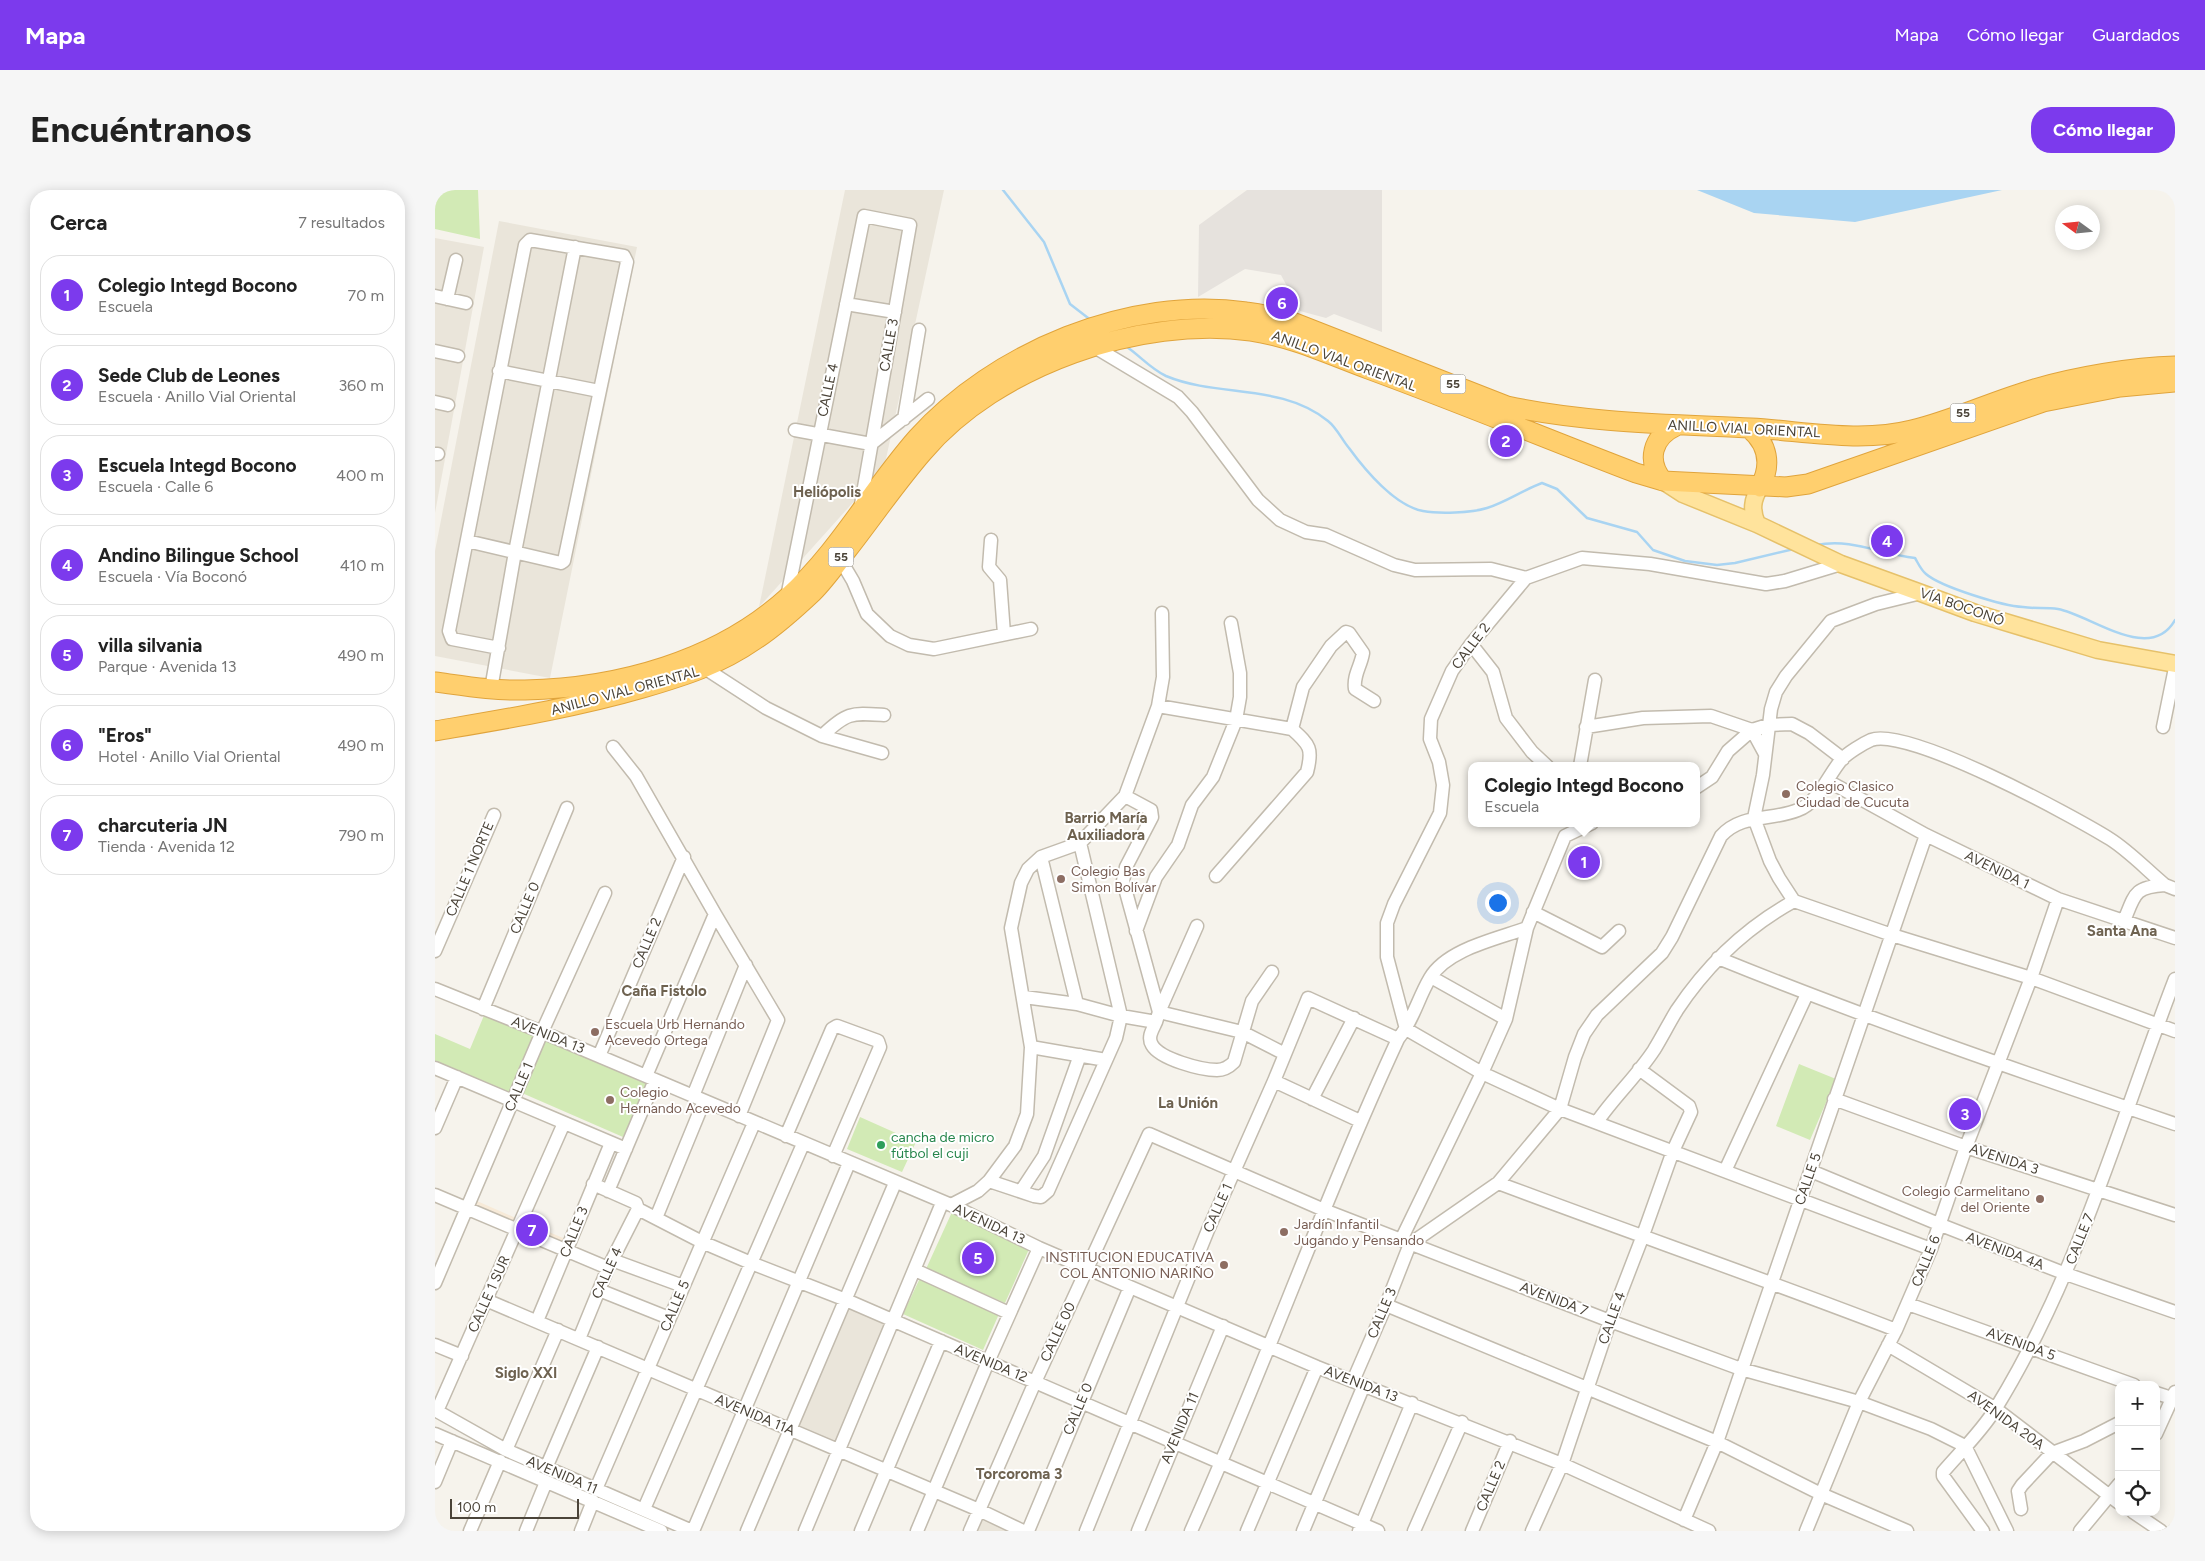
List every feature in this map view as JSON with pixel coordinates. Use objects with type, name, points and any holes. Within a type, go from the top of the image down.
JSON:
[{"type":"highway","name":"ANILLO VIAL ORIENTAL","points":[[435,682],[491,689],[563,688],[599,682],[670,665],[703,653],[748,627],[787,597],[837,543],[918,437],[948,408],[982,382],[1037,350],[1088,329],[1119,319],[1162,312],[1211,319],[1295,323],[1507,406],[1531,411],[1676,426],[1749,428],[1872,437],[1913,430],[2034,389],[2084,377],[2175,366]]},
{"type":"highway","name":"ANILLO VIAL ORIENTAL","points":[[435,731],[606,699],[707,668],[753,642],[780,622],[815,590],[925,449],[955,422],[1011,381],[1093,346],[1211,319]]},
{"type":"highway","name":"ANILLO VIAL ORIENTAL","points":[[1236,320],[1390,377],[1636,473],[1663,481],[1760,487],[1785,487],[1808,484],[2043,402],[2119,387],[2175,382]]},
{"type":"highway","points":[[1663,481],[1654,467],[1653,450],[1661,435],[1676,426]]},
{"type":"highway","points":[[1749,428],[1762,442],[1765,450],[1767,469],[1760,487]]},
{"type":"main road","name":"VÍA BOCONÓ","points":[[1663,481],[1683,494],[1757,524],[1841,564],[1975,613],[2098,650],[2175,666]]},
{"type":"main road","points":[[1757,524],[1753,515],[1753,505],[1755,495],[1760,487]]},
{"type":"street","name":"CALLE 4","points":[[787,597],[847,304],[863,216],[910,226]]},
{"type":"street","name":"CALLE 3","points":[[859,512],[910,226]]},
{"type":"street","points":[[467,541],[561,563],[564,561],[626,258],[575,247],[527,241],[499,371],[449,631],[453,639],[499,648]]},
{"type":"street","points":[[491,689],[515,552],[575,247]]},
{"type":"street","points":[[456,260],[441,297],[466,303]]},
{"type":"street","points":[[847,304],[895,312]]},
{"type":"street","points":[[904,419],[919,330]]},
{"type":"street","points":[[1093,346],[1178,397],[1192,412],[1258,500],[1280,520],[1306,532],[1325,535],[1394,564],[1415,570],[1491,569],[1526,578],[1582,558],[1650,564],[1766,584],[1785,581],[1841,564]]},
{"type":"street","points":[[435,351],[458,356]]},
{"type":"street","points":[[499,371],[599,391]]},
{"type":"street","points":[[795,430],[871,444],[928,399]]},
{"type":"street","points":[[435,402],[448,405]]},
{"type":"street","points":[[868,465],[872,468],[891,470]]},
{"type":"street","points":[[991,540],[989,567],[1000,580],[1004,634]]},
{"type":"street","points":[[840,559],[853,581],[867,614],[890,636],[909,645],[934,649],[1031,629]]},
{"type":"street","points":[[794,564],[812,571]]},
{"type":"street","name":"CALLE 2","points":[[1406,1029],[1387,956],[1387,923],[1394,904],[1440,813],[1443,785],[1439,762],[1430,739],[1431,719],[1452,671],[1471,644],[1526,578]]},
{"type":"street","points":[[1921,593],[1876,604],[1841,616],[1831,622],[1786,676],[1776,692],[1768,726],[1763,775],[1754,818],[1770,861],[1793,901],[1893,935],[2031,978],[2175,1031]]},
{"type":"street","points":[[805,1531],[915,1270],[947,1204],[978,1191],[989,1181],[1015,1146],[1027,1114],[1031,1047],[1011,928],[1021,883],[1028,869],[1041,857],[1080,843],[1125,796],[1159,706],[1163,677],[1162,613]]},
{"type":"street","points":[[1137,932],[1156,877],[1178,845],[1192,805],[1213,777],[1236,720],[1240,697],[1240,673],[1231,623]]},
{"type":"street","points":[[1292,729],[1303,687],[1331,646],[1346,632],[1349,633],[1363,653],[1361,666],[1354,676],[1355,689],[1374,701]]},
{"type":"street","points":[[1471,644],[1493,672],[1506,718],[1532,752],[1543,762]]},
{"type":"street","points":[[2163,727],[2175,666]]},
{"type":"street","points":[[707,668],[766,708],[822,736],[882,753]]},
{"type":"street","points":[[1581,762],[1595,680]]},
{"type":"street","points":[[1159,706],[1292,729],[1305,741],[1311,754],[1307,772],[1216,876]]},
{"type":"street","points":[[1771,709],[1809,733],[1843,759]]},
{"type":"street","points":[[822,736],[837,721],[856,713],[884,714]]},
{"type":"street","points":[[1586,727],[1643,718],[1711,716],[1752,730],[1765,754]]},
{"type":"street","points":[[1700,785],[1712,777],[1728,751],[1752,730],[1768,726],[1792,724]]},
{"type":"street","points":[[1405,1242],[1498,1183],[1560,1108],[1575,1056],[1584,1034],[1597,1015],[1662,953],[1672,937],[1721,836],[1730,826],[1754,818],[1798,810],[1806,805],[1829,781],[1843,759],[1870,741],[1879,738],[1955,759],[2025,793],[2111,840],[2170,887]]},
{"type":"street","points":[[613,747],[637,776],[715,914],[778,1020],[739,1116]]},
{"type":"street","name":"AVENIDA 1","points":[[1829,781],[1926,835],[2058,899],[2175,938]]},
{"type":"street","points":[[1125,796],[1151,810],[1152,817],[1125,867],[1123,881],[1157,1017]]},
{"type":"street","name":"CALLE 0","points":[[483,1009],[567,808]]},
{"type":"street","name":"CALLE 1 NORTE","points":[[435,950],[494,815]]},
{"type":"street","name":"CALLE 3","points":[[1303,1531],[1315,1504],[1359,1383],[1405,1242],[1506,1019],[1527,928],[1566,830]]},
{"type":"street","name":"CALLE 5","points":[[1684,1520],[1717,1442],[1926,835]]},
{"type":"street","points":[[989,1181],[1041,1197],[1048,1192],[1116,1038],[1121,1016],[1080,843]]},
{"type":"street","name":"CALLE 2","points":[[599,1056],[683,857]]},
{"type":"street","points":[[1041,857],[1077,1004]]},
{"type":"street","points":[[2124,921],[2133,899],[2139,891],[2146,886],[2170,887]]},
{"type":"street","name":"CALLE 1","points":[[435,1283],[542,1032],[605,893]]},
{"type":"street","name":"CALLE 6","points":[[1806,1531],[1859,1402],[1897,1330],[1941,1225],[1966,1147],[2000,1064],[2058,899]]},
{"type":"street","points":[[1597,1122],[1654,1051],[1678,1009],[1718,958],[1765,917],[1793,901]]},
{"type":"street","points":[[1533,912],[1602,947],[1619,932]]},
{"type":"street","points":[[609,1191],[626,1149],[650,1078],[715,914]]},
{"type":"street","points":[[1197,926],[1150,1037],[1152,1045],[1165,1056],[1194,1066],[1218,1070],[1228,1068],[1234,1062],[1252,1001],[1272,972]]},
{"type":"street","points":[[1191,1531],[1270,1346],[1360,1121],[1397,1040],[1406,1029],[1431,977],[1450,956],[1527,928]]},
{"type":"street","points":[[1718,958],[1807,994],[2000,1064],[2175,1124]]},
{"type":"street","points":[[656,1218],[746,965]]},
{"type":"street","points":[[1431,977],[1506,1019]]},
{"type":"street","name":"CALLE 7","points":[[1983,1531],[1943,1476],[1943,1472],[1996,1409],[2066,1274],[2175,980]]},
{"type":"street","name":"AVENIDA 13","points":[[435,989],[542,1032],[947,1204],[1039,1248],[1089,1267],[1130,1287],[1317,1366],[1509,1441],[1709,1531]]},
{"type":"street","points":[[1725,1171],[1807,994]]},
{"type":"street","points":[[1024,997],[1077,1004],[1121,1016],[1157,1017],[1242,1032],[1285,1054]]},
{"type":"street","name":"CALLE 1","points":[[1086,1531],[1131,1424],[1208,1230],[1274,1081],[1308,998],[1354,1018]]},
{"type":"street","points":[[1312,1099],[1354,1018],[1397,1040]]},
{"type":"street","points":[[786,1136],[832,1029],[837,1026],[878,1042],[880,1047],[833,1156]]},
{"type":"street","points":[[1406,1029],[1482,1073],[1560,1108],[1931,1249]]},
{"type":"street","points":[[1031,1047],[1106,1060]]},
{"type":"street","points":[[1021,1191],[1044,1156],[1080,1056]]},
{"type":"street","points":[[435,1068],[626,1149]]},
{"type":"street","name":"CALLE 4","points":[[1532,1531],[1562,1464],[1610,1321],[1673,1151],[1691,1112],[1689,1106],[1639,1069]]},
{"type":"street","points":[[435,1128],[457,1077]]},
{"type":"street","points":[[1274,1081],[1360,1121]]},
{"type":"street","name":"AVENIDA 3","points":[[1834,1099],[1966,1147],[2175,1215]]},
{"type":"street","name":"CALLE 1 SUR","points":[[436,1410],[518,1230],[564,1123]]},
{"type":"street","name":"CALLE 5","points":[[581,1531],[594,1495],[647,1369],[754,1123]]},
{"type":"street","name":"AVENIDA 7","points":[[1149,1134],[1324,1210],[1610,1321],[1741,1369],[1859,1402],[1931,1429],[1965,1446]]},
{"type":"street","name":"CALLE 00","points":[[970,1531],[1035,1382],[1149,1134]]},
{"type":"street","name":"CALLE 3","points":[[537,1321],[611,1143]]},
{"type":"street","points":[[644,1509],[803,1144]]},
{"type":"street","points":[[693,1531],[849,1163]]},
{"type":"street","name":"AVENIDA 4A","points":[[1811,1171],[2066,1274],[2175,1312]]},
{"type":"street","points":[[747,1531],[895,1183]]},
{"type":"street","points":[[1498,1183],[1642,1238],[1771,1281],[1897,1330]]},
{"type":"street","name":"AVENIDA 12","points":[[593,1184],[636,1203],[638,1209],[702,1242],[799,1283],[845,1300],[1035,1382],[1315,1504],[1360,1528],[1378,1531]]},
{"type":"street","points":[[970,1214],[978,1191]]},
{"type":"street","points":[[435,1195],[566,1250],[683,1286]]},
{"type":"street","name":"CALLE 4","points":[[579,1339],[610,1264],[638,1209]]},
{"type":"street","points":[[917,1531],[1009,1313],[1039,1248]]},
{"type":"street","points":[[915,1270],[1009,1313]]},
{"type":"street","name":"CALLE 0","points":[[1028,1531],[1130,1287]]},
{"type":"street","points":[[599,1290],[669,1318]]},
{"type":"street","name":"AVENIDA 11A","points":[[486,1300],[839,1452],[979,1510],[1023,1531]]},
{"type":"street","name":"AVENIDA 5","points":[[1908,1304],[2123,1381]]},
{"type":"street","points":[[1386,1305],[1717,1442],[1821,1494],[1907,1531]]},
{"type":"street","name":"AVENIDA 11","points":[[1138,1531],[1223,1326]]},
{"type":"street","points":[[470,1531],[558,1330]]},
{"type":"street","points":[[861,1531],[941,1342]]},
{"type":"street","points":[[435,1344],[461,1356]]},
{"type":"street","name":"AVENIDA 20A","points":[[1888,1345],[1996,1409],[2052,1454],[2113,1499]]},
{"type":"street","points":[[546,1468],[598,1348]]},
{"type":"street","points":[[1247,1531],[1317,1366]]},
{"type":"street","points":[[2158,1426],[2166,1396]]},
{"type":"street","points":[[1360,1528],[1412,1403]]},
{"type":"street","name":"AVENIDA 11","points":[[436,1410],[503,1456],[546,1482],[644,1509],[693,1531]]},
{"type":"street","points":[[1414,1531],[1461,1422]]},
{"type":"street","points":[[2021,1509],[2019,1491],[2022,1485],[2052,1454],[2084,1441],[2115,1425]]},
{"type":"street","name":"AVENIDA 11","points":[[435,1434],[452,1441],[546,1468],[594,1495],[638,1526],[661,1531]]},
{"type":"street","points":[[435,1482],[452,1441]]},
{"type":"street","name":"CALLE 2","points":[[1472,1531],[1509,1441]]},
{"type":"street","points":[[1965,1446],[2007,1531]]},
{"type":"street","points":[[526,1531],[546,1482]]},
{"type":"street","points":[[2080,1531],[2113,1499]]},
{"type":"street","points":[[2139,1516],[2161,1531]]},
{"type":"shaded area","points":[[845,190],[944,190],[884,468],[759,607]]},
{"type":"shaded area","points":[[1247,190],[1382,190],[1382,332],[1334,314],[1326,318],[1300,311],[1281,275],[1245,269],[1198,297],[1199,225]]},
{"type":"shaded area","points":[[499,221],[637,247],[550,678],[435,656],[435,551]]},
{"type":"shaded area","points":[[435,238],[484,247],[435,513]]},
{"type":"shaded area","points":[[477,1201],[518,1219],[514,1228],[473,1210]]},
{"type":"shaded area","points":[[528,1223],[570,1241],[566,1250],[524,1232]]},
{"type":"shaded area","points":[[847,1303],[890,1321],[838,1449],[793,1429]]},
{"type":"shaded area","points":[[984,1516],[1017,1531],[978,1531]]},
{"type":"green space","points":[[435,190],[478,190],[480,239],[435,229]]},
{"type":"green space","points":[[485,1013],[537,1035],[512,1095],[435,1063],[435,1034],[470,1049]]},
{"type":"green space","points":[[546,1037],[650,1079],[623,1137],[522,1093]]},
{"type":"green space","points":[[1799,1064],[1836,1079],[1810,1140],[1776,1126]]},
{"type":"green space","name":"cancha de micro fútbol el cuji","points":[[860,1117],[916,1142],[902,1172],[847,1149]]},
{"type":"green space","points":[[952,1212],[1030,1247],[1005,1303],[926,1269]]},
{"type":"green space","points":[[920,1278],[999,1314],[983,1350],[903,1314]]},
{"type":"water","points":[[1697,190],[2002,190],[1855,222],[1754,213]]},
{"type":"waterway","points":[[1003,190],[1044,242],[1070,304],[1092,321]]},
{"type":"waterway","points":[[1127,347],[1155,370],[1186,383],[1270,396],[1310,409],[1331,424],[1346,445],[1381,486],[1391,495],[1412,508],[1437,512],[1480,510],[1501,503],[1542,483],[1557,489],[1587,518],[1637,532],[1653,550],[1685,561],[1717,565],[1735,563],[1794,549]]},
{"type":"waterway","points":[[1816,545],[1829,543],[1854,545],[1915,558],[1926,574],[1958,590],[1987,600],[2014,606],[2058,609],[2119,633],[2136,637],[2151,638],[2164,632],[2175,620]]},
{"type":"place","name":"\"Eros\"","points":[[1282,303]]},
{"type":"place","name":"Sede Club de Leones","points":[[1506,441]]},
{"type":"place","name":"Andino Bilingue School","points":[[1887,541]]},
{"type":"place","name":"Colegio Clasico Ciudad de Cucuta","points":[[1786,794]]},
{"type":"place","name":"Colegio Integd Bocono","points":[[1584,862]]},
{"type":"place","name":"Colegio Bas Simon Bolívar","points":[[1061,879]]},
{"type":"place","name":"Escuela Urb Hernando Acevedo Ortega","points":[[595,1032]]},
{"type":"place","name":"Colegio Hernando Acevedo","points":[[610,1100]]},
{"type":"place","name":"Escuela Integd Bocono","points":[[1965,1114]]},
{"type":"place","name":"cancha de micro fútbol el cuji","points":[[881,1145]]},
{"type":"place","name":"Colegio Carmelitano del Oriente","points":[[2040,1199]]},
{"type":"place","name":"charcuteria JN","points":[[532,1230]]},
{"type":"place","name":"Jardín Infantil Jugando y Pensando","points":[[1284,1232]]},
{"type":"place","name":"villa silvania","points":[[978,1258]]},
{"type":"place","name":"INSTITUCION EDUCATIVA COL ANTONIO NARIÑO","points":[[1224,1265]]},
{"type":"district","name":"Heliópolis","points":[[827,492]]},
{"type":"district","name":"Barrio María Auxiliadora","points":[[1106,826]]},
{"type":"district","name":"Santa Ana","points":[[2122,931]]},
{"type":"district","name":"Caña Fistolo","points":[[664,991]]},
{"type":"district","name":"La Unión","points":[[1188,1103]]},
{"type":"district","name":"Siglo XXI","points":[[526,1373]]},
{"type":"district","name":"Torcoroma 3","points":[[1019,1474]]}]
